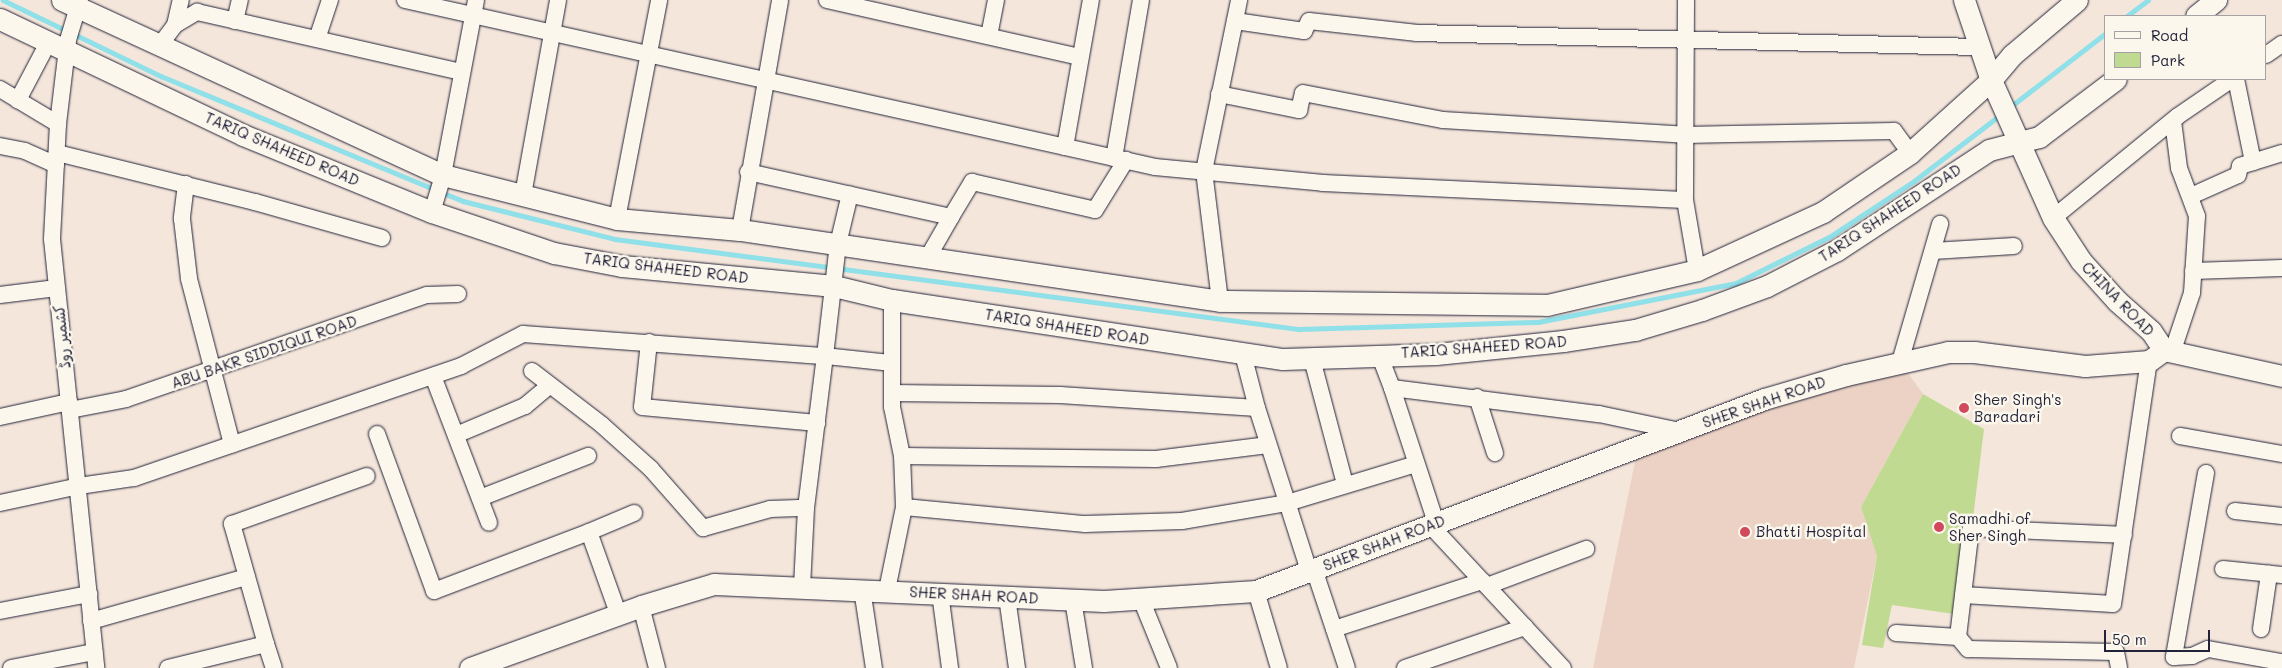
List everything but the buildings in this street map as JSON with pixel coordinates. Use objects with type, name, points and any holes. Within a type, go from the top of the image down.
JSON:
[{"type":"main road","points":[[1964,0],[1977,47],[1994,87]]},
{"type":"main road","name":"TARIQ SHAHEED ROAD","points":[[0,19],[62,43],[242,135],[438,194],[523,194],[617,219],[740,230],[838,247],[928,257],[1220,301],[1547,305],[1697,270],[1824,212],[1910,153],[1994,87],[2012,55],[2076,0]]},
{"type":"main road","points":[[2197,15],[2216,0]]},
{"type":"main road","name":"TARIQ SHAHEED ROAD","points":[[73,2],[160,45],[438,194],[554,253],[622,266],[834,283],[892,300],[1243,354],[1312,359],[1379,354],[1436,354],[1563,341],[1635,330],[1702,310],[1767,286],[1837,250],[2015,132],[2039,137],[2115,80]]},
{"type":"main road","name":"CHINA ROAD","points":[[1994,87],[2053,218],[2080,262],[2117,302],[2151,331],[2162,355]]},
{"type":"main road","name":"SHER SHAH ROAD","points":[[470,668],[618,613],[714,584],[802,586],[1073,600],[1141,599],[1256,591],[1764,399],[1900,362],[1948,352],[1974,352],[2085,366],[2162,355],[2282,376]]},
{"type":"street","points":[[175,25],[181,0]]},
{"type":"street","points":[[235,20],[240,0]]},
{"type":"street","points":[[317,39],[330,0]]},
{"type":"street","points":[[405,0],[475,7],[552,33],[648,56],[1120,159],[1204,171],[1323,183],[1685,200]]},
{"type":"street","points":[[523,194],[558,0]]},
{"type":"street","points":[[617,219],[659,0]]},
{"type":"street","points":[[740,230],[748,172],[780,0]]},
{"type":"street","points":[[827,0],[1080,57]]},
{"type":"street","points":[[989,36],[996,0]]},
{"type":"street","points":[[1065,147],[1091,0]]},
{"type":"street","points":[[928,257],[972,182],[1095,210],[1120,159],[1141,0]]},
{"type":"street","points":[[1220,301],[1204,171],[1239,0]]},
{"type":"street","points":[[1686,0],[1685,200],[1697,270]]},
{"type":"street","name":"کشمیر روڈ","points":[[73,2],[62,43],[52,239],[79,486],[95,660]]},
{"type":"street","points":[[438,194],[475,7]]},
{"type":"street","points":[[160,45],[175,25],[197,12],[462,72]]},
{"type":"street","points":[[1235,22],[1304,32],[1309,21],[1417,33],[1977,47]]},
{"type":"street","points":[[18,100],[62,43]]},
{"type":"street","points":[[2267,55],[2282,44]]},
{"type":"street","points":[[2053,218],[2173,121],[2233,80]]},
{"type":"street","points":[[2234,80],[2253,162]]},
{"type":"street","points":[[0,89],[58,124]]},
{"type":"street","points":[[1220,94],[1299,110],[1303,93],[1443,120],[1685,135],[1894,132],[1910,153]]},
{"type":"street","points":[[1963,595],[2113,604],[2124,535],[2162,355],[2192,293],[2197,216],[2179,168],[2173,121]]},
{"type":"street","points":[[0,146],[56,159],[186,184],[382,238]]},
{"type":"street","points":[[2191,196],[2238,175],[2240,166],[2282,153]]},
{"type":"street","points":[[748,172],[951,217]]},
{"type":"street","points":[[186,184],[182,219],[189,279],[210,371],[232,444]]},
{"type":"street","points":[[802,586],[806,508],[838,247],[850,194]]},
{"type":"street","points":[[1900,362],[1940,224]]},
{"type":"street","points":[[1933,251],[2014,246]]},
{"type":"street","points":[[2193,271],[2282,268]]},
{"type":"street","points":[[0,295],[57,288]]},
{"type":"street","name":"ABU BAKR SIDDIQUI ROAD","points":[[0,417],[126,399],[427,295],[458,294]]},
{"type":"street","points":[[887,590],[904,507],[902,456],[892,393],[892,300]]},
{"type":"street","points":[[0,503],[79,486],[134,478],[461,366],[523,334],[649,342],[892,363]]},
{"type":"street","points":[[649,342],[642,407],[817,423]]},
{"type":"street","points":[[1243,354],[1256,408],[1287,503],[1347,668]]},
{"type":"street","points":[[1379,354],[1392,388],[1433,525],[1484,583],[1564,668]]},
{"type":"street","points":[[1312,359],[1345,484]]},
{"type":"street","points":[[532,371],[602,425],[651,469],[703,528],[770,509],[806,508]]},
{"type":"street","points":[[433,376],[489,523]]},
{"type":"street","points":[[456,434],[525,406],[549,386]]},
{"type":"street","points":[[1392,388],[1476,397],[1599,414],[1680,431]]},
{"type":"street","points":[[892,393],[1060,395],[1256,408]]},
{"type":"street","points":[[1476,397],[1495,453]]},
{"type":"street","points":[[377,434],[434,591],[634,513]]},
{"type":"street","points":[[2180,436],[2282,454]]},
{"type":"street","points":[[902,456],[1156,459],[1268,445]]},
{"type":"street","points":[[480,498],[588,456]]},
{"type":"street","points":[[904,507],[1085,524],[1182,521],[1287,503],[1416,464]]},
{"type":"street","points":[[2176,663],[2206,473]]},
{"type":"street","points":[[274,668],[232,524],[367,476]]},
{"type":"street","points":[[2235,511],[2282,516]]},
{"type":"street","points":[[2119,668],[2116,652],[1968,650],[1958,637],[1971,528],[2124,535]]},
{"type":"street","points":[[589,532],[618,613]]},
{"type":"street","points":[[1334,629],[1586,550]]},
{"type":"street","points":[[2223,569],[2276,575],[2261,629]]},
{"type":"street","points":[[91,621],[247,577]]},
{"type":"street","points":[[862,589],[874,668]]},
{"type":"street","points":[[1256,591],[1279,668]]},
{"type":"street","points":[[940,593],[950,668]]},
{"type":"street","points":[[0,611],[89,594]]},
{"type":"street","points":[[1007,596],[1017,668]]},
{"type":"street","points":[[1141,599],[1169,668]]},
{"type":"street","points":[[1073,600],[1084,668]]},
{"type":"street","points":[[641,606],[657,668]]},
{"type":"street","points":[[1405,668],[1525,627]]},
{"type":"street","points":[[1896,633],[1958,637]]},
{"type":"street","points":[[168,668],[266,644]]},
{"type":"street","points":[[2176,663],[2208,648],[2280,662],[2282,665]]},
{"type":"street","points":[[11,668],[95,660]]},
{"type":"shaded area","name":"Bhatti Hospital","points":[[1900,362],[1923,394],[1861,507],[1877,556],[1854,668],[1593,668],[1637,452]]},
{"type":"green space","points":[[1923,394],[1984,429],[1961,615],[1892,605],[1883,648],[1862,645],[1877,556],[1861,507]]},
{"type":"waterway","points":[[3,0],[67,31]]},
{"type":"waterway","points":[[2128,15],[2148,0]]},
{"type":"waterway","points":[[74,34],[161,76],[434,189]]},
{"type":"waterway","points":[[2010,107],[2104,35]]},
{"type":"waterway","points":[[441,192],[463,201],[615,239],[1299,329],[1538,322],[1736,283],[1831,236],[1914,181],[2000,115]]},
{"type":"place","name":"Sher Singh's Baradari","points":[[1964,408]]},
{"type":"place","name":"Samadhi of Sher Singh","points":[[1939,527]]},
{"type":"place","name":"Bhatti Hospital","points":[[1745,532]]}]
